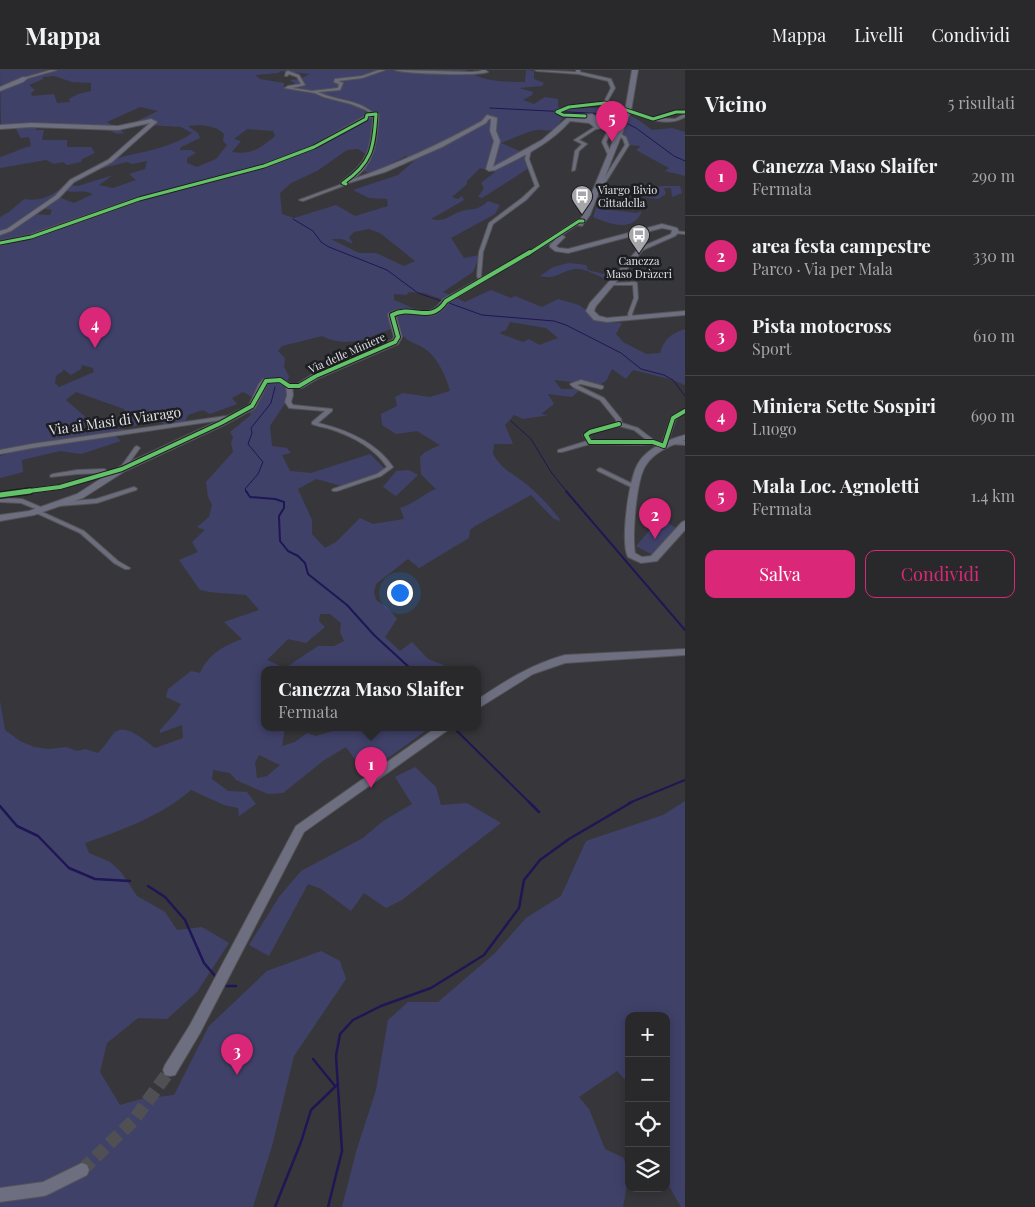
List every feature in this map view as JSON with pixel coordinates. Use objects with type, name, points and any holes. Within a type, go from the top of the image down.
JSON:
[{"type":"street","points":[[0,83],[54,70]]},
{"type":"street","points":[[314,92],[339,88],[341,83],[336,80],[362,77],[383,70]]},
{"type":"street","points":[[398,70],[411,72],[449,71],[478,74],[486,72],[482,70]]},
{"type":"street","points":[[537,70],[578,71],[607,76],[613,88],[605,103]]},
{"type":"street","points":[[635,70],[628,111],[583,221],[553,244],[554,248],[568,251],[662,226],[672,227],[676,232]]},
{"type":"street","points":[[286,75],[288,72],[298,76],[304,85],[288,86],[287,88],[314,92],[351,103],[370,111],[372,114],[376,114],[371,156],[358,174],[343,182],[346,184]]},
{"type":"street","points":[[0,89],[25,78]]},
{"type":"street","points":[[598,186],[603,184],[627,145],[625,138],[596,118],[563,115],[557,112],[569,107],[605,103],[657,119],[676,120],[685,114]]},
{"type":"street","points":[[657,119],[670,113],[685,114]]},
{"type":"street","points":[[0,243],[30,237],[139,199],[264,166],[314,147],[372,114]]},
{"type":"street","points":[[585,116],[597,121],[599,126]]},
{"type":"street","points":[[301,200],[383,171],[440,146],[484,122],[487,117],[494,118],[493,131],[497,141],[489,168],[493,169],[536,147],[569,119],[592,121],[609,132],[604,142],[610,154]]},
{"type":"street","points":[[0,127],[31,125],[118,128],[149,120],[154,122],[110,161],[77,178],[57,197],[9,230],[0,233]]},
{"type":"street","points":[[574,170],[577,151],[584,144],[576,140],[599,126]]},
{"type":"street","points":[[481,279],[479,276],[481,252],[491,223],[524,199],[537,186],[527,159],[529,150]]},
{"type":"street","name":"Via delle Miniere","points":[[0,518],[38,510],[80,496],[122,469],[233,417],[252,406],[266,381],[280,380],[289,390],[316,376],[395,342],[398,337],[392,315],[396,312],[401,310],[430,313],[439,310],[446,301],[481,279],[533,251],[579,221],[583,221]]},
{"type":"street","points":[[685,233],[676,232],[641,249],[592,306],[590,311],[597,318],[607,320],[685,313]]},
{"type":"street","points":[[611,284],[635,283],[636,298],[630,314],[631,318]]},
{"type":"street","points":[[601,387],[581,382],[573,384],[602,399],[619,420],[619,424]]},
{"type":"street","points":[[289,390],[288,402],[291,407],[330,410],[314,423],[323,427],[331,427],[375,449],[390,467],[379,475],[335,490]]},
{"type":"street","points":[[668,445],[673,418],[685,411]]},
{"type":"street","name":"Via ai Masi di Viarago","points":[[0,452],[233,417]]},
{"type":"street","points":[[590,442],[586,435],[590,432],[619,424],[636,429],[653,442]]},
{"type":"street","points":[[685,437],[655,451],[641,464],[635,487],[628,545],[630,555],[641,560],[654,559],[685,524]]},
{"type":"street","points":[[560,451],[590,442],[653,442],[668,445],[685,443]]},
{"type":"street","points":[[0,495],[60,487],[122,469],[134,455],[137,448]]},
{"type":"street","points":[[600,470],[635,487]]},
{"type":"street","points":[[53,476],[77,472],[109,473]]},
{"type":"street","points":[[56,504],[97,501],[134,489]]},
{"type":"street","points":[[0,500],[22,501],[82,532],[116,562],[127,568]]},
{"type":"street","points":[[481,702],[529,671],[565,659],[685,652]]},
{"type":"street","points":[[170,1070],[196,1029],[300,829],[438,731]]},
{"type":"street","points":[[0,1194],[44,1189],[82,1170]]},
{"type":"shaded area","points":[[0,70],[466,70],[487,79],[525,82],[526,70],[534,71],[534,79],[544,83],[542,86],[519,88],[533,92],[532,95],[523,100],[534,104],[545,97],[558,99],[558,107],[564,109],[610,109],[630,115],[652,130],[672,128],[685,132],[685,176],[665,171],[669,168],[636,150],[641,146],[629,145],[622,134],[593,115],[581,114],[583,118],[563,118],[551,130],[532,131],[501,143],[522,152],[529,168],[482,198],[478,197],[484,188],[481,183],[495,172],[480,168],[467,181],[467,184],[452,197],[458,199],[462,196],[464,200],[431,219],[441,220],[462,211],[478,208],[488,201],[500,205],[495,214],[451,238],[464,258],[480,255],[473,272],[443,292],[465,302],[491,290],[511,298],[515,296],[542,307],[558,299],[579,305],[601,321],[622,323],[616,334],[623,342],[646,354],[660,353],[669,337],[685,329],[685,385],[670,379],[633,370],[626,379],[612,369],[606,381],[599,385],[554,380],[561,389],[581,389],[572,397],[548,394],[554,404],[541,414],[549,415],[523,419],[514,415],[505,425],[513,444],[494,444],[493,454],[504,468],[524,482],[541,498],[561,521],[554,519],[531,495],[475,526],[470,530],[469,538],[419,568],[408,559],[376,584],[374,592],[376,600],[387,607],[397,619],[385,637],[400,651],[412,642],[428,659],[446,666],[288,666],[318,646],[334,646],[344,641],[340,632],[341,623],[330,614],[320,614],[319,621],[325,627],[306,643],[288,639],[267,660],[280,666],[261,666],[261,731],[284,731],[282,746],[295,742],[307,733],[316,736],[333,731],[425,731],[366,774],[346,747],[323,761],[283,793],[268,794],[236,780],[230,773],[213,770],[212,779],[228,791],[247,792],[256,804],[239,816],[238,808],[224,805],[191,790],[154,815],[85,843],[89,853],[110,862],[121,872],[137,896],[165,912],[177,930],[202,927],[229,943],[197,992],[167,1019],[138,1018],[107,1043],[100,1072],[120,1105],[141,1099],[174,1095],[209,1026],[267,971],[321,951],[340,961],[346,979],[294,1056],[272,1146],[253,1207],[0,1207],[0,701],[5,730],[20,741],[34,747],[49,749],[66,747],[77,751],[85,749],[98,753],[113,734],[123,730],[135,734],[155,748],[183,738],[182,725],[160,733],[160,730],[181,704],[166,697],[168,689],[191,671],[200,673],[203,666],[212,656],[242,639],[224,622],[259,610],[246,595],[200,590],[179,560],[198,552],[192,542],[205,530],[197,527],[209,517],[212,505],[208,497],[206,482],[233,452],[231,443],[233,437],[230,432],[251,415],[249,411],[260,401],[243,392],[232,398],[237,404],[210,414],[203,410],[188,415],[185,422],[167,426],[154,418],[142,421],[134,427],[124,409],[76,392],[66,400],[89,420],[89,429],[127,429],[113,434],[121,441],[81,454],[60,451],[22,460],[23,472],[0,478],[0,456],[9,453],[9,450],[0,451],[0,217],[24,199],[41,199],[56,192],[65,184],[67,185],[41,207],[29,214],[50,215],[52,210],[42,208],[58,197],[74,203],[93,194],[63,190],[68,185],[78,186],[113,175],[99,185],[113,188],[136,180],[129,174],[145,169],[147,161],[132,164],[127,162],[87,172],[111,160],[166,146],[192,133],[181,127],[150,125],[154,122],[135,122],[158,111],[140,107],[107,122],[125,133],[117,134],[95,124],[37,125],[36,130],[44,130],[42,140],[67,140],[67,147],[91,147],[95,153],[82,159],[81,162],[67,165],[63,162],[54,164],[46,160],[0,168],[0,157],[31,146],[29,137],[21,138],[14,126],[1,125]],"holes":[[[281,71],[310,74],[300,79],[290,80],[299,87],[284,88],[284,83],[260,79],[255,75],[278,73]],[[54,76],[72,82],[91,83],[91,91],[78,94],[69,99],[70,102],[57,103],[54,94],[32,96],[31,93],[35,90],[29,85],[43,79],[43,77]],[[376,121],[365,167],[361,171],[374,173],[406,156],[414,161],[398,175],[353,190],[369,198],[387,199],[388,206],[355,216],[336,205],[294,218],[282,214],[280,193],[291,183],[317,171],[347,150],[358,149],[367,155]],[[202,125],[216,129],[224,134],[223,141],[227,145],[216,159],[197,167],[187,163],[187,158],[196,153],[191,150],[180,150],[181,147],[200,138],[198,133],[188,126]],[[247,129],[273,131],[275,136],[260,148],[250,152],[232,152],[241,141],[234,139]],[[369,229],[380,233],[415,261],[404,266],[376,253],[359,253],[331,239],[342,239],[353,244],[349,237],[354,232]],[[424,293],[450,302],[446,307],[422,310],[394,300],[394,294]],[[510,322],[546,328],[558,338],[539,345],[529,339],[523,342],[499,333],[506,330]],[[398,326],[404,337],[433,356],[445,376],[450,391],[430,397],[403,393],[395,397],[397,406],[381,414],[382,425],[396,434],[417,431],[440,445],[425,452],[420,457],[421,474],[436,489],[400,508],[404,519],[373,524],[360,518],[336,542],[325,548],[312,534],[312,520],[298,489],[316,479],[342,486],[386,470],[370,454],[311,473],[290,471],[282,455],[291,453],[287,448],[272,446],[270,426],[288,399],[286,387],[289,376],[284,367],[285,358],[278,351],[282,346],[322,336],[332,340],[351,342]],[[82,365],[93,368],[94,372],[59,387],[55,383],[56,376],[63,369],[71,375],[81,369]],[[259,755],[280,765],[267,776],[257,778],[255,763]]]},
{"type":"shaded area","points":[[680,186],[682,193],[672,197],[671,188],[664,188],[666,194],[658,199],[642,197],[649,187]]},
{"type":"shaded area","points":[[596,208],[636,213],[642,211],[633,222],[620,225],[593,217]]},
{"type":"shaded area","points":[[569,263],[586,265],[588,270],[611,276],[606,279],[586,270],[578,269],[551,277],[540,276],[553,267]]},
{"type":"shaded area","points":[[409,470],[418,475],[396,496],[383,487],[396,471]]},
{"type":"shaded area","points":[[660,518],[676,528],[653,555],[636,546]]},
{"type":"shaded area","points":[[415,767],[436,787],[441,805],[467,803],[501,823],[402,900],[386,908],[364,893],[351,911],[321,889],[308,884],[269,956],[249,945],[279,897],[301,871],[363,838],[383,821],[412,804],[395,777]]},
{"type":"shaded area","points":[[685,801],[685,1207],[681,1207],[670,1188],[670,1012],[625,1012],[625,1080],[617,1071],[579,1097],[589,1109],[605,1149],[624,1158],[626,1192],[623,1207],[342,1207],[356,1152],[376,1090],[388,1020],[408,1002],[438,1002],[494,954],[526,918],[561,896],[586,841],[663,815]]},
{"type":"waterway","points":[[490,108],[608,114],[636,128],[674,156],[685,161]]},
{"type":"waterway","points":[[293,219],[313,231],[321,242],[329,247],[387,270],[418,293],[441,301]]},
{"type":"waterway","points":[[449,303],[482,315],[554,321],[566,325],[621,353],[641,369],[664,375],[673,380],[685,396]]},
{"type":"waterway","points":[[247,492],[245,489],[258,474],[263,462],[248,444],[252,433],[251,428],[271,403],[275,387]]},
{"type":"waterway","points":[[511,421],[531,439],[551,472],[567,492]]},
{"type":"waterway","points":[[246,491],[250,497],[275,499],[284,502],[284,508],[279,516],[280,541],[288,551],[298,556],[305,563],[308,574],[347,605],[374,635],[408,666]]},
{"type":"waterway","points":[[566,491],[685,630]]},
{"type":"waterway","points":[[457,731],[530,803]]},
{"type":"waterway","points":[[629,803],[685,780]]},
{"type":"waterway","points":[[338,1084],[336,1056],[340,1034],[353,1020],[381,1006],[431,988],[484,955],[519,908],[524,880],[540,860],[569,839],[632,802]]},
{"type":"waterway","points":[[530,803],[539,812]]},
{"type":"waterway","points":[[0,806],[17,826],[38,836],[69,868],[95,879],[130,881]]},
{"type":"waterway","points":[[148,886],[165,897],[185,920],[204,963],[216,977]]},
{"type":"waterway","points":[[226,986],[236,986]]},
{"type":"waterway","points":[[313,1059],[335,1086]]},
{"type":"waterway","points":[[275,1207],[301,1142],[311,1110],[338,1084]]},
{"type":"waterway","points":[[328,1207],[342,1151],[338,1084]]},
{"type":"tunnel","points":[[82,1170],[133,1121],[170,1070]]},
{"type":"cycle path","points":[[585,116],[563,115],[557,112],[569,107],[605,103],[653,119],[676,112],[685,112]]},
{"type":"cycle path","points":[[0,243],[31,237],[139,199],[264,166],[314,147],[366,119],[367,115],[376,114],[371,154],[361,169],[343,183],[346,184]]},
{"type":"cycle path","points":[[0,495],[60,487],[122,469],[221,423],[252,406],[266,381],[280,380],[289,386],[299,386],[316,376],[395,342],[398,337],[392,315],[403,311],[427,313],[438,311],[446,301],[533,251],[579,221],[583,221]]},
{"type":"cycle path","points":[[619,424],[590,432],[586,435],[590,442],[653,442],[664,446],[673,418],[685,411]]},
{"type":"place","name":"Mala Loc. Agnoletti","points":[[612,142]]},
{"type":"place","name":"Viargo Bivio Cittadella","points":[[582,215]]},
{"type":"place","name":"Canezza Maso Dràzeri","points":[[639,254]]},
{"type":"place","name":"Miniera Sette Sospiri","points":[[95,348]]},
{"type":"place","name":"area festa campestre","points":[[655,539]]},
{"type":"place","name":"Canezza Maso Slaifer","points":[[371,788]]},
{"type":"place","name":"Pista motocross","points":[[237,1075]]}]
